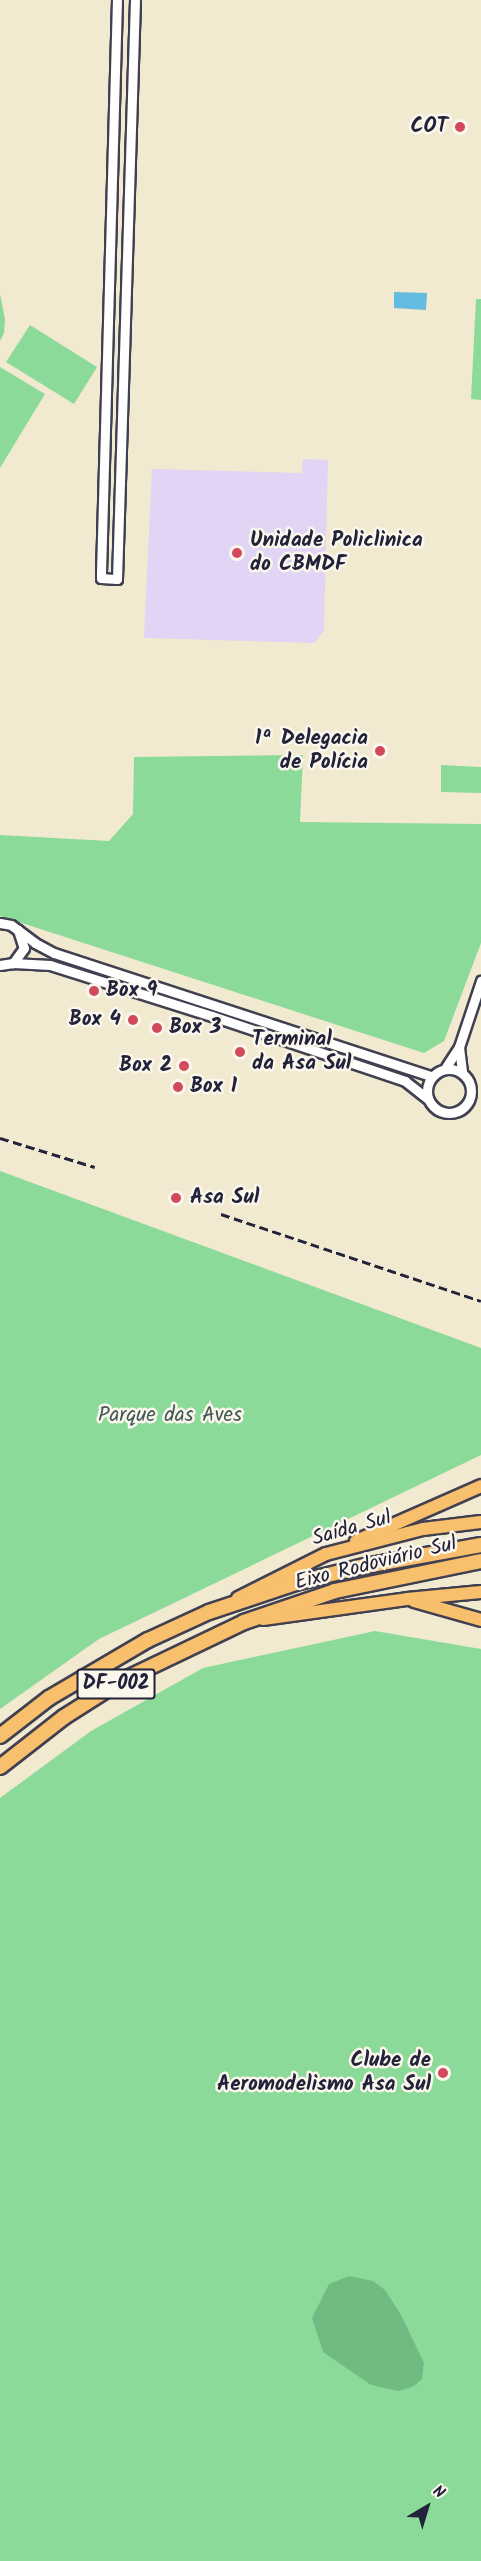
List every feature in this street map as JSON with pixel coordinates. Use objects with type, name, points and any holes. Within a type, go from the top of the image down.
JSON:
[{"type":"highway","name":"Eixo Rodoviário Sul","points":[[0,1736],[49,1698],[148,1640],[209,1612],[296,1583],[360,1568],[481,1545]]},
{"type":"highway","name":"Eixo Rodoviário Sul","points":[[0,1767],[64,1717],[121,1681],[244,1622],[335,1591],[481,1561]]},
{"type":"main road","points":[[327,1554],[481,1486]]},
{"type":"main road","name":"Saída Sul","points":[[209,1612],[327,1554],[423,1529],[481,1522]]},
{"type":"main road","points":[[244,1622],[407,1599],[481,1592]]},
{"type":"main road","points":[[407,1599],[481,1620]]},
{"type":"street","points":[[119,1],[113,112],[101,579],[117,579],[135,0]]},
{"type":"street","points":[[113,112],[130,114]]},
{"type":"street","points":[[111,252],[126,251]]},
{"type":"street","points":[[107,391],[122,390]]},
{"type":"street","points":[[101,552],[117,554]]},
{"type":"street","points":[[0,923],[11,925],[54,953],[431,1076]]},
{"type":"street","points":[[14,963],[24,948],[18,930]]},
{"type":"street","points":[[0,965],[14,963],[50,965],[212,1016],[405,1081],[439,1111],[447,1113],[461,1109],[470,1098],[470,1084],[462,1073],[459,1047]]},
{"type":"street","points":[[428,1099],[428,1083],[431,1076],[446,1068],[459,1047],[481,981]]},
{"type":"street","points":[[446,1068],[462,1073]]},
{"type":"street","points":[[470,1098],[481,1101]]},
{"type":"shaded area","name":"Unidade Policlinica do CBMDF","points":[[303,459],[328,460],[324,630],[314,643],[144,638],[152,469],[302,473]]},
{"type":"green space","points":[[0,294],[5,319],[4,333],[0,341]]},
{"type":"green space","points":[[476,299],[481,299],[481,400],[471,399]]},
{"type":"green space","points":[[30,325],[97,367],[74,404],[6,362]]},
{"type":"green space","points":[[0,367],[45,394],[0,468]]},
{"type":"green space","points":[[303,755],[300,822],[481,824],[481,943],[444,1041],[424,1053],[0,916],[0,835],[109,841],[133,814],[134,757]]},
{"type":"green space","points":[[441,765],[481,767],[481,793],[441,792]]},
{"type":"green space","name":"Parque das Aves","points":[[0,1171],[481,1348],[481,1455],[99,1639],[0,1709]]},
{"type":"green space","points":[[375,1631],[481,1649],[481,2561],[0,2561],[0,1798],[91,1731],[203,1668]]},
{"type":"green space","points":[[349,2276],[373,2281],[385,2290],[401,2315],[424,2363],[422,2379],[414,2386],[399,2391],[371,2385],[323,2352],[312,2318],[329,2284]]},
{"type":"water","points":[[394,292],[427,293],[426,310],[394,308]]},
{"type":"railway","points":[[0,1138],[95,1167]]},
{"type":"railway","points":[[221,1214],[481,1301]]},
{"type":"place","name":"COT","points":[[460,127]]},
{"type":"place","name":"Unidade Policlinica do CBMDF","points":[[237,553]]},
{"type":"place","name":"1ª Delegacia de Polícia","points":[[380,751]]},
{"type":"place","name":"Box 9","points":[[94,991]]},
{"type":"place","name":"Box 4","points":[[133,1020]]},
{"type":"place","name":"Box 3","points":[[157,1028]]},
{"type":"place","name":"Terminal da Asa Sul","points":[[240,1052]]},
{"type":"place","name":"Box 2","points":[[184,1066]]},
{"type":"place","name":"Box 1","points":[[178,1087]]},
{"type":"place","name":"Asa Sul","points":[[176,1198]]},
{"type":"place","name":"Clube de Aeromodelismo Asa Sul","points":[[443,2073]]}]
